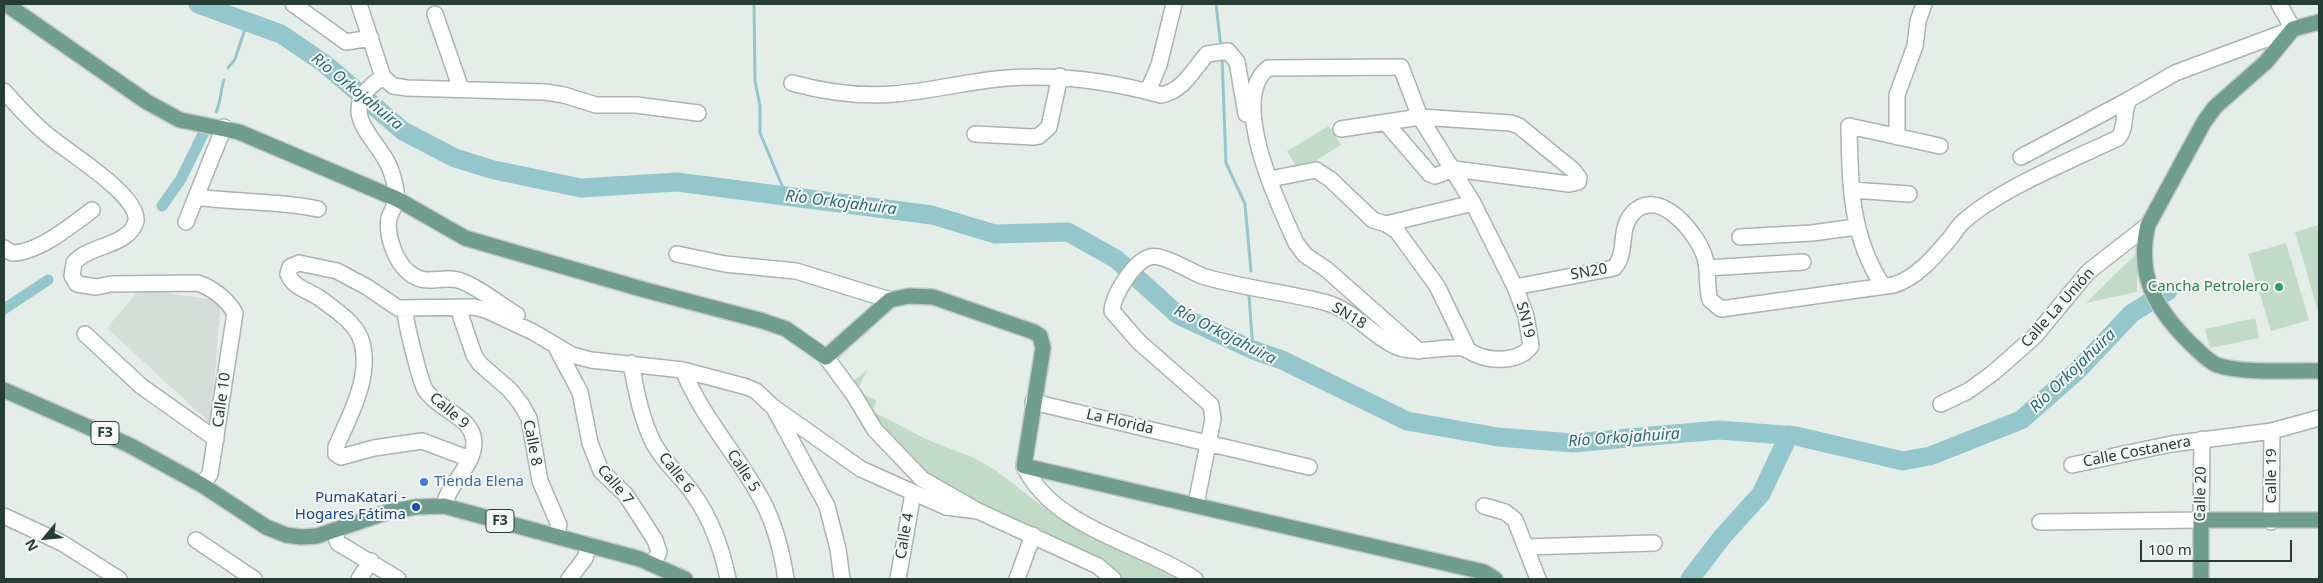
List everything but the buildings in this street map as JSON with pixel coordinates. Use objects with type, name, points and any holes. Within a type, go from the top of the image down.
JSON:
[{"type":"main road","points":[[6,4],[163,111],[190,123],[224,128],[397,199],[464,238],[645,290],[763,321],[786,329],[826,357],[890,300],[909,296],[933,297],[1034,332],[1040,336],[1043,348],[1024,466],[1196,504],[1484,572],[1495,579]]},
{"type":"main road","points":[[2319,22],[2292,29],[2266,62],[2215,107],[2204,122],[2148,224],[2143,242],[2144,266],[2148,284],[2161,308],[2188,340],[2215,364],[2240,368],[2319,371]]},
{"type":"main road","name":"F3","points":[[4,390],[109,435],[202,485],[266,527],[286,535],[309,537],[334,532],[388,512],[416,507],[444,506],[653,564],[684,579]]},
{"type":"main road","points":[[2201,520],[2271,522],[2319,520]]},
{"type":"main road","name":"Calle 20","points":[[2201,520],[2201,579]]},
{"type":"street","points":[[293,4],[346,42],[371,38]]},
{"type":"street","points":[[359,4],[371,38],[379,80]]},
{"type":"street","points":[[1148,91],[1159,65],[1174,4]]},
{"type":"street","points":[[1897,137],[1897,95],[1915,46],[1918,21],[1924,4]]},
{"type":"street","points":[[2021,157],[2175,73],[2292,29],[2279,4]]},
{"type":"street","points":[[435,14],[461,89]]},
{"type":"street","points":[[792,83],[817,90],[851,94],[893,94],[1006,78],[1060,76],[1148,91],[1161,95],[1175,90],[1211,52],[1228,51],[1237,62],[1248,138],[1252,146],[1259,150],[1296,243],[1306,255],[1326,269],[1419,351]]},
{"type":"street","name":"SN19","points":[[1259,150],[1252,102],[1257,80],[1268,68],[1401,67],[1420,117],[1454,168],[1515,287],[1526,316],[1531,341],[1531,346],[1527,352]]},
{"type":"street","points":[[975,134],[1033,137],[1044,132],[1049,127],[1060,76]]},
{"type":"street","points":[[379,80],[393,86],[407,88],[544,92],[564,95],[596,105],[636,105],[698,113]]},
{"type":"street","points":[[379,80],[360,101],[359,113],[362,123],[386,157],[392,173],[397,199],[389,218],[389,235],[392,246],[404,267],[412,274],[430,282],[459,280],[530,323],[535,328],[533,332]]},
{"type":"street","name":"Calle 10","points":[[4,91],[49,137],[120,193],[135,211],[136,221],[128,233],[78,259],[72,272],[77,284],[96,287],[110,284],[198,283],[218,293],[235,313],[210,474],[202,485]]},
{"type":"street","points":[[1804,262],[1707,268],[1710,300],[1722,309],[1898,284],[1913,276],[1962,222],[1985,206],[2118,138],[2122,129],[2124,106],[2130,99]]},
{"type":"street","points":[[1342,129],[1420,117],[1511,123],[1526,131],[1573,170],[1579,178],[1578,182],[1569,184],[1454,168],[1440,175],[1430,174],[1386,123]]},
{"type":"street","points":[[1883,286],[1866,257],[1856,227],[1849,126],[1940,146]]},
{"type":"street","points":[[186,222],[224,128]]},
{"type":"street","points":[[1270,179],[1316,170],[1330,179],[1373,220],[1386,224],[1397,231],[1437,286],[1468,350]]},
{"type":"street","points":[[1852,190],[1909,194]]},
{"type":"street","points":[[196,197],[231,202],[302,205],[318,209]]},
{"type":"street","points":[[1386,224],[1473,203]]},
{"type":"street","name":"SN20","points":[[1515,287],[1614,268],[1622,256],[1626,224],[1632,214],[1652,205],[1662,206],[1670,210],[1687,228],[1698,243],[1707,268]]},
{"type":"street","points":[[4,248],[12,253],[31,249],[69,228],[92,210]]},
{"type":"street","name":"Calle La Unión","points":[[1941,404],[1968,391],[1993,373],[2035,336],[2088,272],[2148,224]]},
{"type":"street","points":[[1740,237],[1812,233],[1856,227]]},
{"type":"street","points":[[677,254],[725,264],[796,271],[890,300]]},
{"type":"street","name":"SN18","points":[[1208,442],[1213,419],[1212,405],[1166,368],[1112,311],[1113,303],[1120,287],[1141,262],[1150,257],[1161,257],[1204,276],[1337,306],[1358,319],[1392,345],[1406,350],[1468,350],[1490,358],[1518,357],[1527,352]]},
{"type":"street","points":[[470,460],[422,440],[338,456],[336,447],[352,411],[364,368],[364,355],[359,336],[350,322],[320,298],[292,281],[288,271],[290,266],[299,263],[337,271],[367,287],[391,306],[405,309],[474,307],[486,310],[533,332],[572,355],[591,360],[683,370],[747,387],[756,391],[774,407],[861,469],[946,507],[978,511]]},
{"type":"street","name":"Calle 8","points":[[458,308],[474,354],[480,364],[510,390],[521,404],[528,418],[540,482],[559,525],[556,536]]},
{"type":"street","name":"Calle 9","points":[[405,309],[425,390],[440,407],[469,425],[473,434],[474,444],[470,460],[446,494],[444,506]]},
{"type":"street","points":[[84,334],[141,386],[216,439]]},
{"type":"street","name":"Calle 7","points":[[556,347],[580,392],[592,451],[601,471],[626,495],[655,540],[659,552],[653,564]]},
{"type":"street","points":[[826,357],[854,395],[875,430],[922,479],[978,511],[1098,566],[1113,579]]},
{"type":"street","name":"Calle 6","points":[[630,363],[641,412],[654,445],[693,494],[708,518],[717,537],[728,579]]},
{"type":"street","name":"Calle 5","points":[[683,370],[696,399],[764,502],[774,528],[786,579]]},
{"type":"street","name":"La Florida","points":[[1033,402],[1308,467]]},
{"type":"street","points":[[774,407],[827,506],[836,540],[842,579]]},
{"type":"street","name":"Calle Costanera","points":[[2072,465],[2202,439],[2272,431],[2319,418]]},
{"type":"street","name":"Calle 19","points":[[2271,522],[2272,431]]},
{"type":"street","name":"Calle 20","points":[[2201,520],[2202,439]]},
{"type":"street","points":[[1196,504],[1208,442]]},
{"type":"street","points":[[1024,466],[1029,476],[1039,488],[1074,518],[1195,579]]},
{"type":"street","name":"Calle 4","points":[[898,579],[913,493]]},
{"type":"street","points":[[1484,506],[1505,512],[1515,520],[1538,579]]},
{"type":"street","points":[[4,516],[62,543],[119,579]]},
{"type":"street","points":[[2040,522],[2201,520]]},
{"type":"street","points":[[334,532],[338,542],[398,579]]},
{"type":"street","points":[[1016,579],[1033,535]]},
{"type":"street","points":[[196,540],[254,579]]},
{"type":"street","points":[[1526,547],[1654,543]]},
{"type":"street","points":[[569,579],[585,558],[589,545]]},
{"type":"street","points":[[359,579],[371,561]]},
{"type":"shaded area","points":[[140,289],[221,301],[211,424],[107,328]]},
{"type":"green space","points":[[1329,126],[1341,145],[1299,171],[1287,151]]},
{"type":"green space","name":"Cancha Petrolero","points":[[2319,225],[2319,315],[2295,232]]},
{"type":"green space","name":"Cancha Petrolero","points":[[2286,243],[2309,320],[2271,331],[2248,254]]},
{"type":"green space","points":[[2141,249],[2137,265],[2137,292],[2086,303]]},
{"type":"green space","points":[[2255,318],[2259,338],[2210,348],[2205,329]]},
{"type":"green space","points":[[867,370],[857,390],[852,382]]},
{"type":"green space","points":[[858,392],[877,401],[872,411],[928,440],[974,458],[995,470],[1050,512],[1183,579],[1125,579],[1086,553],[952,494],[887,437]]},
{"type":"waterway","name":"Río Orkojahuira","points":[[198,4],[281,34],[325,64],[403,131],[455,158],[494,170],[581,188],[677,182],[932,215],[995,234],[1068,232],[1116,259],[1178,315],[1253,350],[1282,360],[1407,421],[1498,437],[1573,443],[1719,430],[1796,436],[1903,461],[1930,456],[2021,420],[2077,371],[2132,313],[2168,291]]},
{"type":"waterway","points":[[754,4],[755,81],[760,106],[760,133],[786,195]]},
{"type":"waterway","points":[[1216,4],[1221,48]]},
{"type":"waterway","points":[[228,68],[235,59],[247,23]]},
{"type":"waterway","points":[[1222,57],[1226,163],[1245,204],[1251,271]]},
{"type":"waterway","points":[[216,112],[224,80]]},
{"type":"waterway","points":[[162,206],[181,179],[206,128]]},
{"type":"waterway","points":[[4,309],[48,280]]},
{"type":"waterway","points":[[1249,296],[1253,350]]},
{"type":"waterway","points":[[1690,579],[1723,536],[1761,494],[1789,435]]},
{"type":"place","name":"Cancha Petrolero","points":[[2279,287]]},
{"type":"place","name":"Tienda Elena","points":[[424,482]]},
{"type":"place","name":"PumaKatari - Hogares Fátima","points":[[416,507]]}]
